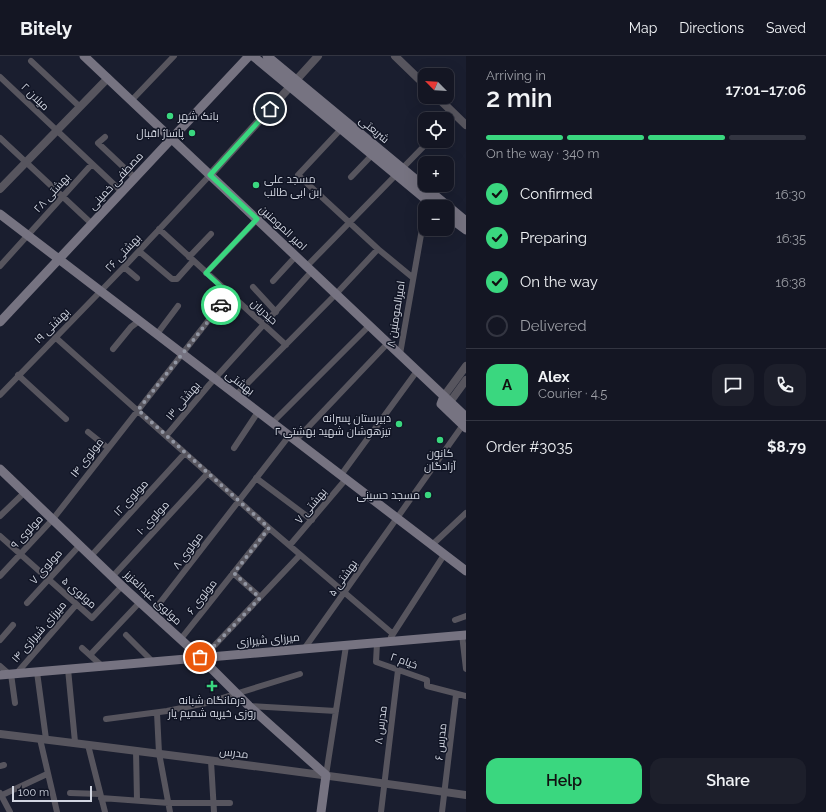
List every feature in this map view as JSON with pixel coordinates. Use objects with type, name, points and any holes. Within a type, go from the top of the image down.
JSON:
[{"type":"main road","name":"مصطفی خمینی","points":[[0,322],[249,56]]},
{"type":"main road","name":"شریعتی","points":[[253,56],[293,83],[398,171],[466,221]]},
{"type":"main road","name":"شریعتی","points":[[267,56],[341,129],[372,155],[398,171],[423,200]]},
{"type":"main road","name":"امیر المومنین","points":[[88,57],[210,175],[260,216],[296,256],[447,399],[465,423]]},
{"type":"main road","name":"بهشتی","points":[[0,214],[466,571]]},
{"type":"main road","points":[[454,221],[466,230]]},
{"type":"main road","name":"مولوی عبدالعزیز","points":[[0,469],[180,640],[204,657],[238,695],[326,775]]},
{"type":"main road","name":"میرزای شیرازی","points":[[9,674],[378,643],[390,638],[464,635]]},
{"type":"main road","points":[[321,812],[326,775]]},
{"type":"street","points":[[210,175],[318,56]]},
{"type":"street","points":[[396,56],[418,78]]},
{"type":"street","points":[[131,100],[172,58]]},
{"type":"street","points":[[31,61],[80,107]]},
{"type":"street","name":"میلان ۲","points":[[0,77],[56,132],[122,192]]},
{"type":"street","points":[[0,189],[108,78]]},
{"type":"street","points":[[444,104],[466,125]]},
{"type":"street","points":[[341,129],[298,175],[378,249],[412,277]]},
{"type":"street","points":[[105,136],[98,143],[135,178]]},
{"type":"street","points":[[0,138],[92,224]]},
{"type":"street","name":"بهشتی ۱۳","points":[[166,436],[276,312],[349,222],[422,148]]},
{"type":"street","points":[[351,177],[372,155]]},
{"type":"street","name":"بهشتی ۲۸","points":[[0,266],[92,164]]},
{"type":"street","name":"بهشتی ۲۶","points":[[100,291],[210,175]]},
{"type":"street","points":[[206,273],[260,216]]},
{"type":"street","name":"حیدریان","points":[[159,229],[286,345]]},
{"type":"street","points":[[139,250],[172,279],[177,279],[211,234]]},
{"type":"street","name":"امیرالمومنین ۸","points":[[400,354],[420,236]]},
{"type":"street","points":[[236,395],[336,294],[378,249]]},
{"type":"street","points":[[273,281],[296,256]]},
{"type":"street","points":[[124,267],[138,278]]},
{"type":"street","points":[[253,287],[276,312]]},
{"type":"street","name":"بهشتی ۱۹","points":[[0,395],[100,291]]},
{"type":"street","name":"مولوی ۱۴","points":[[52,519],[229,294]]},
{"type":"street","points":[[157,334],[178,306]]},
{"type":"street","points":[[113,349],[131,327],[139,321]]},
{"type":"street","points":[[272,423],[370,326]]},
{"type":"street","points":[[55,337],[269,528],[345,593],[390,638],[444,555]]},
{"type":"street","name":"مولوی ۸","points":[[152,613],[256,478],[292,438],[340,393],[388,343]]},
{"type":"street","points":[[447,399],[466,366]]},
{"type":"street","name":"بهشتی ۷","points":[[290,545],[312,520],[417,371]]},
{"type":"street","points":[[18,375],[66,419]]},
{"type":"street","points":[[447,399],[466,380]]},
{"type":"street","points":[[234,448],[258,412]]},
{"type":"street","name":"بهشتی ۵","points":[[304,649],[465,423]]},
{"type":"street","points":[[88,432],[108,448]]},
{"type":"street","name":"مولوی ۱۲","points":[[91,556],[185,453]]},
{"type":"street","name":"مولوی ۱۰","points":[[113,576],[208,473]]},
{"type":"street","points":[[256,478],[312,520]]},
{"type":"street","points":[[0,516],[24,492]]},
{"type":"street","points":[[432,545],[466,513]]},
{"type":"street","name":"مولوی ۹","points":[[0,576],[52,519]]},
{"type":"street","name":"مولوی ۶","points":[[180,640],[269,528]]},
{"type":"street","name":"مولوی ۵","points":[[0,536],[92,618],[122,586]]},
{"type":"street","name":"مولوی ۷","points":[[27,603],[80,545]]},
{"type":"street","points":[[204,657],[300,555]]},
{"type":"street","points":[[234,573],[260,598]]},
{"type":"street","points":[[90,655],[140,602]]},
{"type":"street","name":"میرزای شیرازی ۱۴","points":[[9,674],[76,605]]},
{"type":"street","points":[[455,620],[466,616]]},
{"type":"street","points":[[0,640],[13,625]]},
{"type":"street","points":[[126,635],[153,662]]},
{"type":"street","points":[[464,635],[466,669]]},
{"type":"street","name":"خیام ۲","points":[[378,643],[376,662],[427,680],[427,686],[456,695],[466,696]]},
{"type":"street","points":[[326,775],[346,646]]},
{"type":"street","points":[[82,648],[102,666]]},
{"type":"street","points":[[0,666],[9,674],[14,703]]},
{"type":"street","points":[[68,669],[75,742]]},
{"type":"street","name":"مدرس ۸","points":[[381,812],[398,670]]},
{"type":"street","points":[[37,672],[42,705],[43,739],[47,774],[57,812]]},
{"type":"street","points":[[106,719],[156,713],[206,703],[238,695],[300,674]]},
{"type":"street","name":"مدرس ۶","points":[[442,812],[456,695]]},
{"type":"street","points":[[250,706],[336,711]]},
{"type":"street","points":[[156,713],[159,753],[170,812]]},
{"type":"street","name":"مدرس","points":[[0,734],[75,742],[88,745],[326,775],[466,795]]},
{"type":"street","points":[[88,745],[105,812]]},
{"type":"street","points":[[136,750],[137,800]]},
{"type":"street","points":[[211,761],[214,812]]},
{"type":"street","points":[[10,812],[0,795],[47,774]]},
{"type":"street","points":[[70,793],[169,803],[230,803]]},
{"type":"way so far","points":[[200,657],[209,657],[213,647],[260,598],[234,573],[269,528],[138,410],[221,305]]},
{"type":"place","name":"بانک شهر","points":[[170,116]]},
{"type":"place","name":"پاساژ اقبال","points":[[192,133]]},
{"type":"place","name":"مسجد علی ابن ابی طالب","points":[[256,185]]},
{"type":"place","name":"دبیرستان پسرانه تیزهوشان شهید بهشتی ۲","points":[[399,424]]},
{"type":"place","name":"کانون آزادگان","points":[[440,440]]},
{"type":"place","name":"مسجد حسینی","points":[[428,495]]},
{"type":"place","name":"درمانگاه شبانه روزی خیریه شمیم یار","points":[[212,686]]},
{"type":"route","points":[[221,305],[229,294],[206,273],[257,219],[210,175],[270,109]]}]
